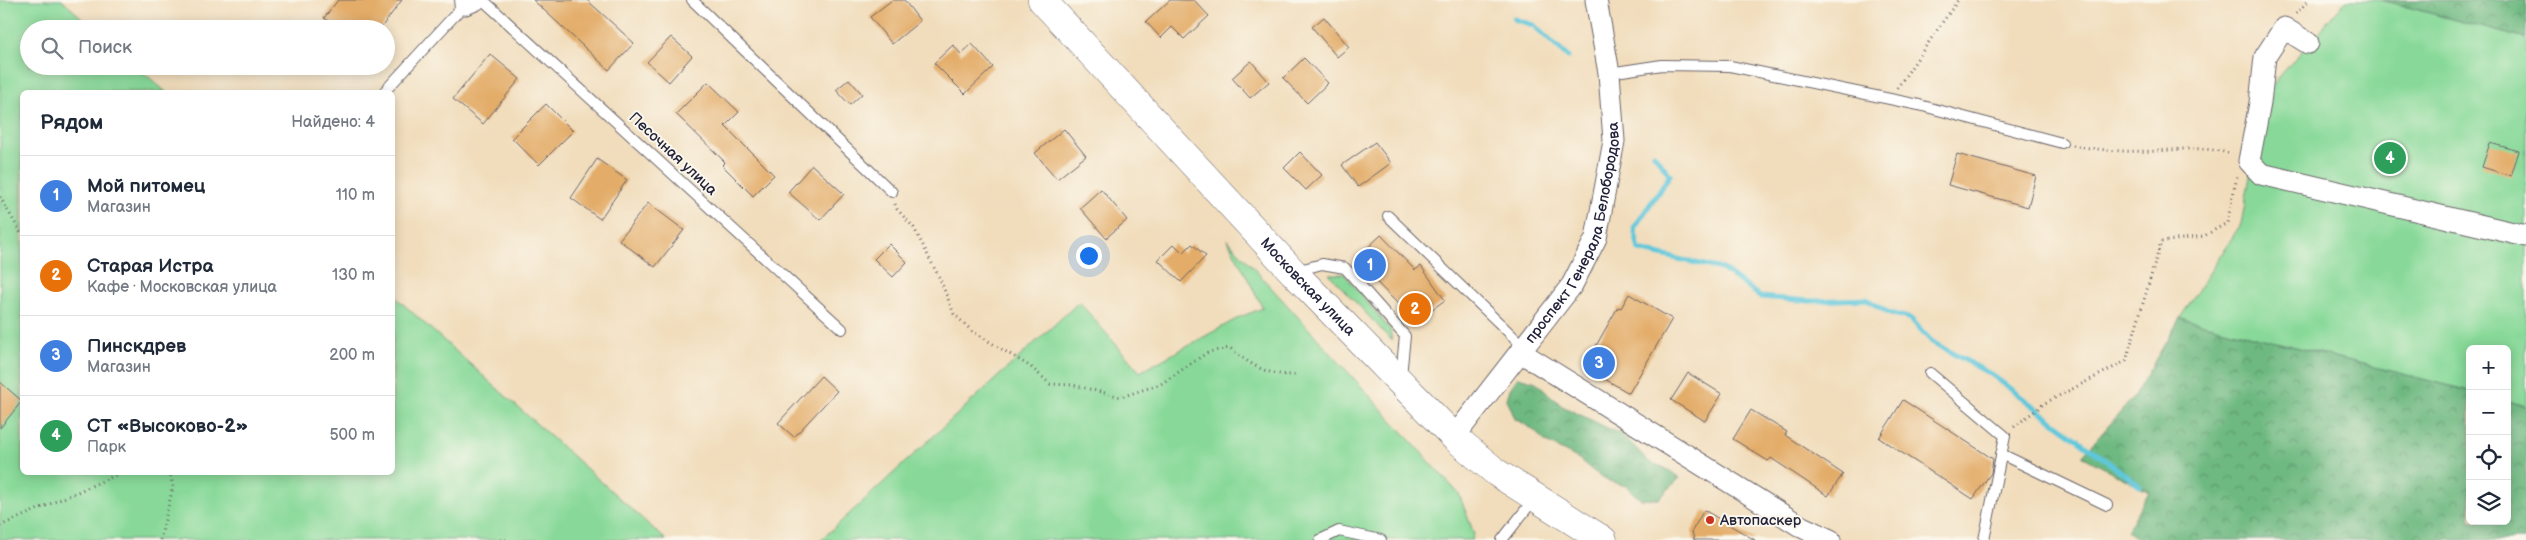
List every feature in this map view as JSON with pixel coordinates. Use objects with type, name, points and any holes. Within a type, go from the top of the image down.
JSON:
[{"type":"main road","name":"Московская улица","points":[[1042,0],[1293,272],[1400,384],[1454,437],[1497,473],[1534,499],[1603,540]]},
{"type":"street","name":"проспект Генерала Белобородова","points":[[1454,437],[1572,285],[1596,238],[1614,141],[1609,73],[1598,1]]},
{"type":"street","points":[[2308,43],[2284,28],[2265,57],[2260,103],[2248,161],[2261,174],[2526,236]]},
{"type":"street","points":[[1522,350],[1802,527],[1830,540]]},
{"type":"lane","points":[[692,0],[892,192]]},
{"type":"lane","points":[[386,90],[471,1]]},
{"type":"lane","name":"Песочная улица","points":[[471,1],[842,330]]},
{"type":"lane","points":[[1609,73],[1662,65],[1730,66],[1890,99],[2062,143]]},
{"type":"lane","points":[[1388,216],[1522,350]]},
{"type":"lane","points":[[1293,272],[1322,264],[1345,268],[1405,336],[1400,384]]},
{"type":"lane","points":[[1930,372],[2004,436],[1984,540]]},
{"type":"lane","points":[[2001,454],[2107,505]]},
{"type":"lane","points":[[1502,540],[1534,499]]},
{"type":"lane","points":[[1320,540],[1339,531],[1381,540]]},
{"type":"path","points":[[1890,99],[1958,0]]},
{"type":"path","points":[[2062,143],[2101,151],[2186,148],[2216,150],[2233,155]]},
{"type":"path","points":[[2004,436],[2044,403],[2126,361],[2162,242],[2204,236],[2227,223],[2238,176]]},
{"type":"path","points":[[892,192],[897,209],[914,228],[940,279],[954,314],[972,331],[1031,366],[1050,384],[1073,385],[1121,397],[1161,384],[1208,352],[1230,348],[1249,363],[1274,375],[1295,375]]},
{"type":"path","points":[[0,197],[20,232]]},
{"type":"path","points":[[0,526],[116,475]]},
{"type":"path","points":[[160,540],[173,488],[171,475]]},
{"type":"green space","points":[[0,0],[62,0],[84,20],[20,20],[20,75],[146,75],[164,90],[20,90],[20,475],[395,475],[395,297],[666,540],[0,540]]},
{"type":"green space","points":[[2346,0],[2381,0],[2526,39],[2526,406],[2511,402],[2511,345],[2466,345],[2466,390],[2180,318],[2241,224],[2266,92]]},
{"type":"green space","points":[[2382,0],[2526,0],[2526,39]]},
{"type":"green space","points":[[1227,239],[1459,494],[1474,534],[1472,540],[821,540],[1079,302],[1140,372],[1240,317],[1263,308]]},
{"type":"green space","points":[[1329,274],[1344,274],[1390,329],[1392,341]]},
{"type":"green space","points":[[2180,318],[2466,390],[2466,525],[2511,525],[2511,402],[2526,406],[2526,540],[2141,540],[2127,531],[2149,492],[2082,456],[2133,398]]},
{"type":"green space","points":[[1518,377],[1536,382],[1562,406],[1624,436],[1649,462],[1665,468],[1680,478],[1659,499],[1640,499],[1626,486],[1609,481],[1579,459],[1546,442],[1531,428],[1515,419],[1507,399],[1510,389]]},
{"type":"building","points":[[338,0],[402,0],[387,20],[327,20],[324,18]]},
{"type":"building","points":[[533,0],[587,0],[634,43],[609,70]]},
{"type":"building","points":[[892,0],[904,0],[920,21],[892,44],[870,17]]},
{"type":"building","points":[[1170,0],[1194,0],[1209,16],[1184,39],[1172,27],[1161,38],[1146,22]]},
{"type":"building","points":[[1324,17],[1349,47],[1337,57],[1312,27]]},
{"type":"building","points":[[671,37],[692,56],[669,82],[647,62]]},
{"type":"building","points":[[972,44],[993,67],[965,94],[934,63],[953,45],[961,54]]},
{"type":"building","points":[[490,54],[520,79],[483,124],[453,99]]},
{"type":"building","points":[[1304,58],[1328,83],[1307,103],[1283,78]]},
{"type":"building","points":[[1251,61],[1269,82],[1250,98],[1232,78]]},
{"type":"building","points":[[849,79],[862,94],[850,105],[836,90]]},
{"type":"building","points":[[708,82],[739,112],[725,126],[774,175],[753,196],[722,165],[725,162],[676,114]]},
{"type":"building","points":[[546,104],[573,131],[539,165],[512,138]]},
{"type":"building","points":[[1064,129],[1086,156],[1057,179],[1035,153]]},
{"type":"building","points":[[1375,142],[1391,163],[1358,187],[1342,165]]},
{"type":"building","points":[[2490,143],[2519,151],[2511,176],[2482,167]]},
{"type":"building","points":[[1300,152],[1322,175],[1306,190],[1284,168]]},
{"type":"building","points":[[1957,154],[2036,176],[2028,207],[1948,185]]},
{"type":"building","points":[[597,159],[627,180],[600,219],[571,198]]},
{"type":"building","points":[[812,165],[844,194],[820,220],[788,192]]},
{"type":"building","points":[[1101,189],[1127,220],[1106,238],[1080,208]]},
{"type":"building","points":[[648,203],[684,230],[655,267],[619,240]]},
{"type":"building","points":[[1381,235],[1415,270],[1421,266],[1445,300],[1416,321],[1401,301],[1398,304],[1355,260]]},
{"type":"building","points":[[889,244],[907,262],[893,277],[874,259]]},
{"type":"building","points":[[1174,244],[1183,253],[1192,244],[1206,256],[1181,282],[1158,260]]},
{"type":"building","points":[[1629,294],[1672,319],[1629,393],[1584,367],[1618,307],[1621,308]]},
{"type":"building","points":[[1688,373],[1722,394],[1705,421],[1671,400]]},
{"type":"building","points":[[821,376],[837,391],[794,437],[778,423]]},
{"type":"building","points":[[0,382],[20,399],[20,403],[0,428]]},
{"type":"building","points":[[1903,400],[1993,459],[1991,473],[1973,499],[1879,438]]},
{"type":"building","points":[[1751,410],[1787,432],[1785,435],[1843,474],[1828,496],[1771,458],[1768,461],[1733,439]]},
{"type":"building","name":"Автопаскер","points":[[1704,510],[1755,540],[1694,540],[1692,531]]},
{"type":"waterway","points":[[1514,19],[1533,25],[1568,57]]},
{"type":"waterway","points":[[1654,154],[1670,175],[1634,228],[1639,250],[1722,269],[1761,297],[1810,301],[1866,299],[1887,312],[1911,319],[1932,342],[1992,375],[2140,486]]},
{"type":"place","name":"СТ «Высоково-2»","points":[[2390,158]]},
{"type":"place","name":"Мой питомец","points":[[1370,265]]},
{"type":"place","name":"Старая Истра","points":[[1415,309]]},
{"type":"place","name":"Пинскдрев","points":[[1599,363]]},
{"type":"place","name":"Автопаскер","points":[[1710,520]]}]
